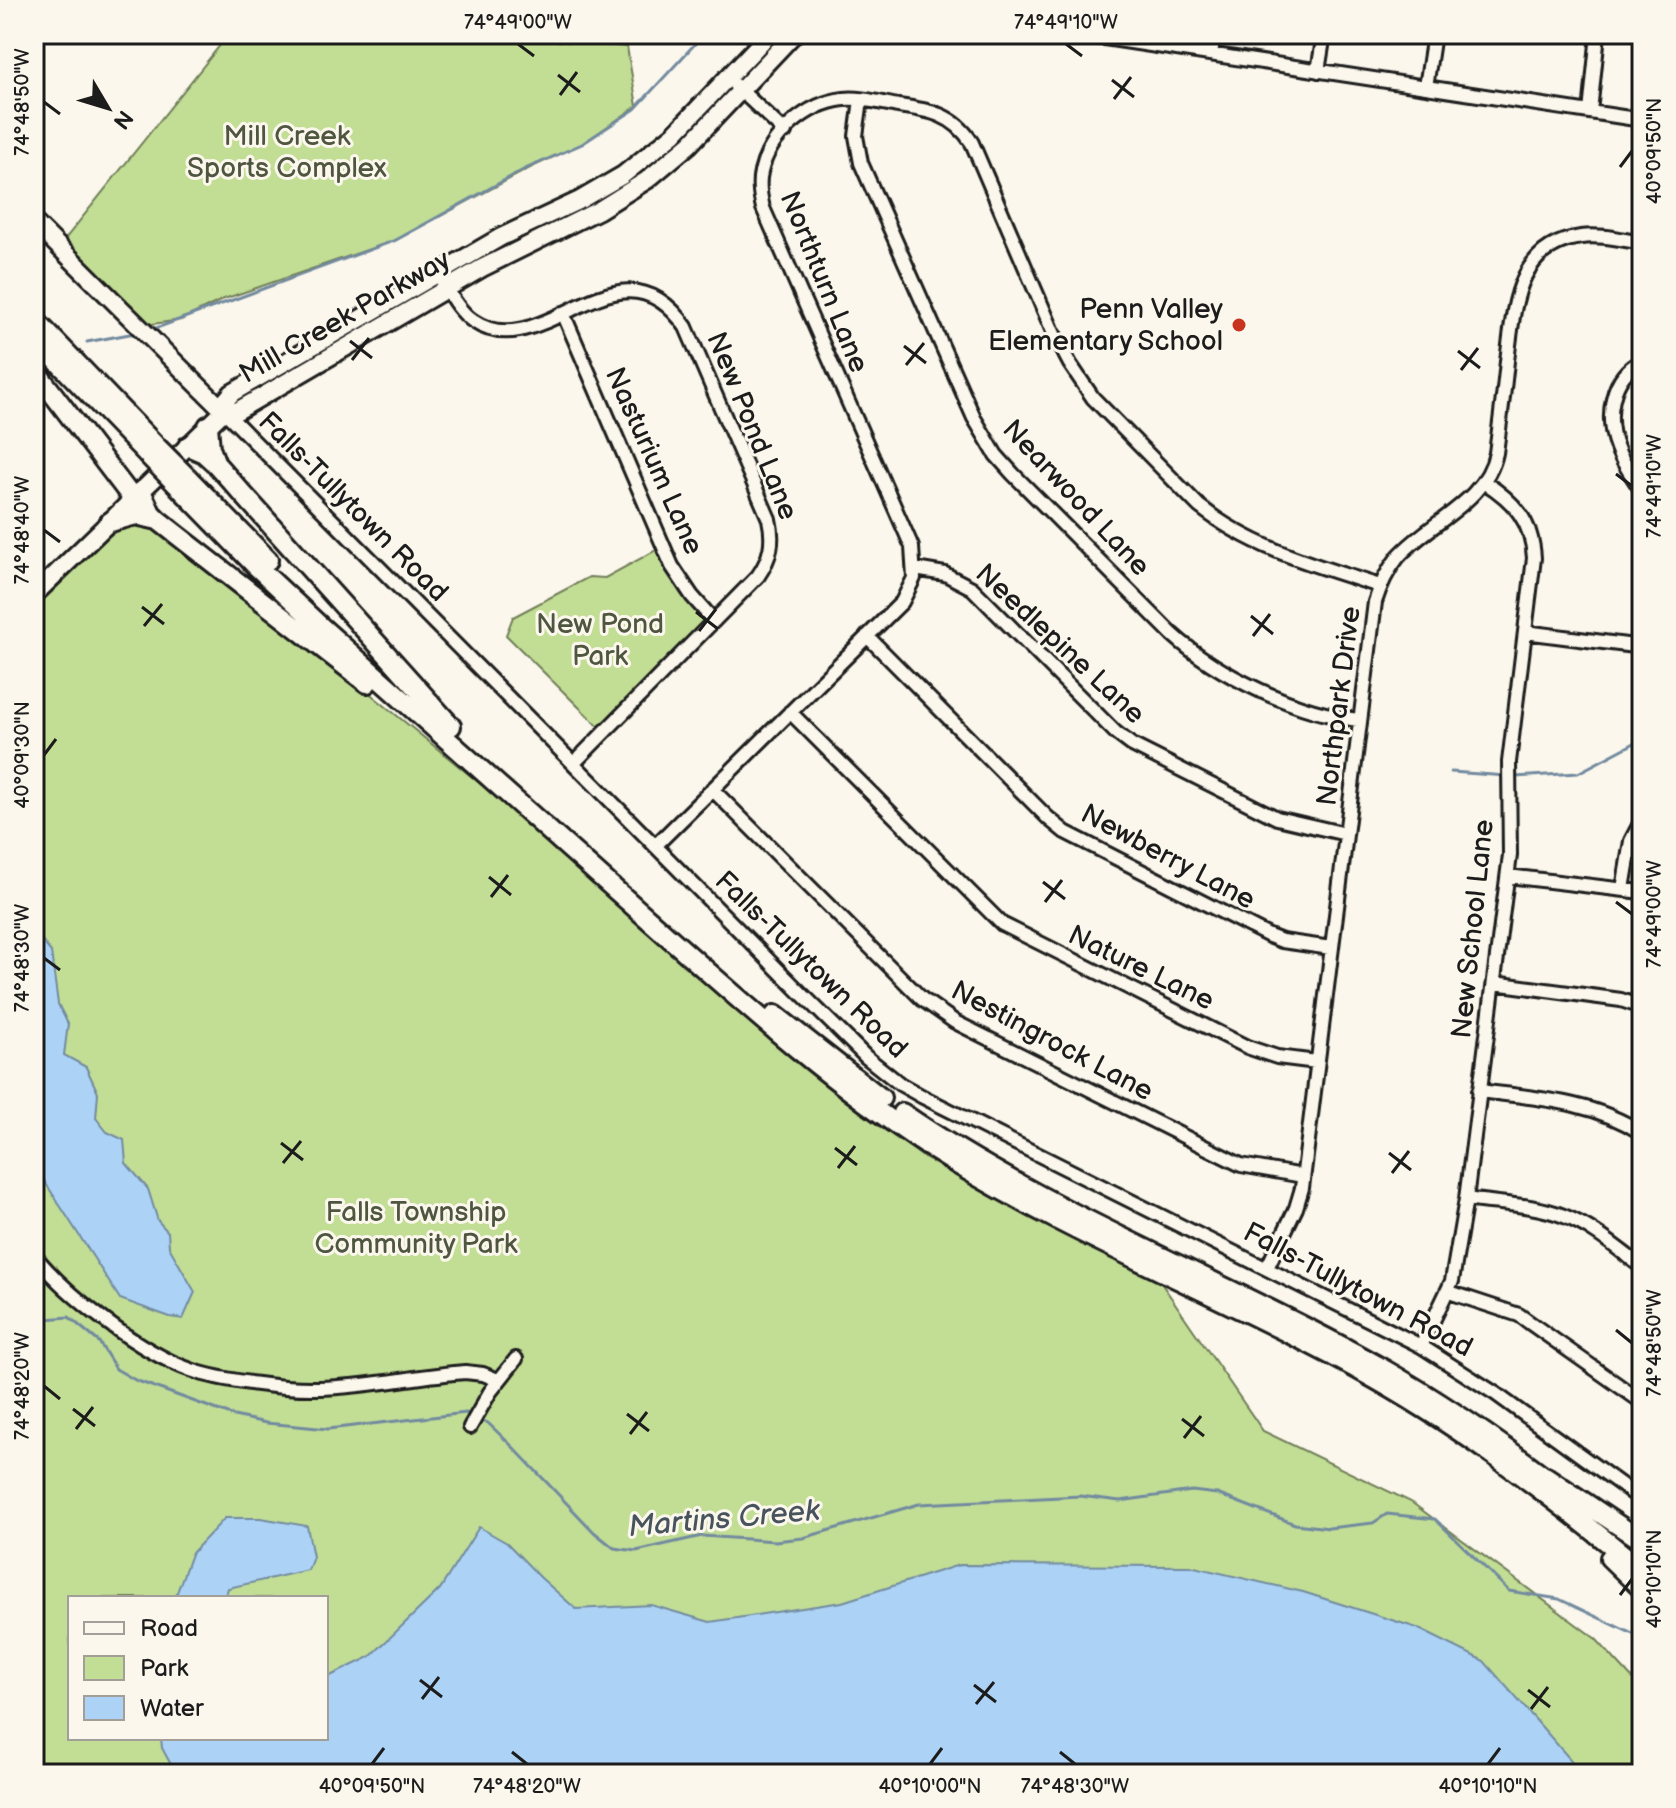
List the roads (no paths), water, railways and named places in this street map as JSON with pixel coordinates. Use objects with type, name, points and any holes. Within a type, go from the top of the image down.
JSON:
[{"type":"highway","points":[[34,319],[288,596],[774,1031],[884,1116],[962,1167],[1377,1380],[1476,1442],[1642,1570]]},
{"type":"highway","points":[[34,337],[152,450]]},
{"type":"highway","points":[[34,369],[158,520],[495,783]]},
{"type":"highway","points":[[208,426],[208,441],[216,464]]},
{"type":"highway","points":[[188,446],[204,453],[216,464],[451,726]]},
{"type":"highway","points":[[183,482],[773,1014],[882,1099],[959,1150],[1029,1189],[1383,1369],[1453,1412],[1642,1541]]},
{"type":"highway","points":[[110,522],[136,515],[158,520]]},
{"type":"highway","points":[[1530,1465],[1642,1555]]},
{"type":"highway","points":[[1578,1518],[1602,1550],[1642,1589]]},
{"type":"main road","name":"Mill Creek Parkway","points":[[769,34],[674,134],[623,175],[436,273],[232,393],[226,400],[224,411],[237,411],[446,288],[599,210],[635,188],[690,144],[794,34]]},
{"type":"main road","points":[[34,222],[224,411],[34,595]]},
{"type":"street","points":[[1078,34],[1642,120]]},
{"type":"street","points":[[1211,54],[1214,34]]},
{"type":"street","points":[[1318,71],[1324,34]]},
{"type":"street","points":[[1426,87],[1434,34]]},
{"type":"street","points":[[1590,112],[1598,34]]},
{"type":"street","points":[[728,78],[785,132]]},
{"type":"street","name":"Northturn Lane","points":[[915,569],[912,547],[763,208],[760,194],[761,172],[772,146],[798,118],[813,108],[840,99],[930,111],[951,120],[967,135],[1054,334],[1081,382],[1144,453],[1199,506],[1244,537],[1380,586]]},
{"type":"street","name":"Nearwood Lane","points":[[861,100],[856,136],[861,163],[974,418],[996,455],[1196,655],[1290,704],[1324,715],[1360,720]]},
{"type":"street","name":"Northpark Drive","points":[[1267,1268],[1299,1199],[1303,1176],[1375,602],[1380,586],[1403,553],[1484,482],[1496,453],[1515,301],[1530,267],[1558,244],[1582,236],[1642,243]]},
{"type":"street","name":"New Pond Lane","points":[[436,273],[465,315],[475,323],[497,331],[525,329],[608,293],[643,293],[662,301],[686,327],[769,519],[772,531],[770,554],[758,576],[574,763]]},
{"type":"street","name":"Nasturium Lane","points":[[563,313],[672,566],[714,621]]},
{"type":"street","points":[[1642,361],[1630,368],[1618,382],[1611,419],[1618,451],[1642,491]]},
{"type":"street","name":"Falls-Tullytown Road","points":[[224,411],[866,1057],[900,1084],[1421,1346],[1477,1380],[1642,1500]]},
{"type":"street","name":"New School Lane","points":[[1421,1346],[1449,1292],[1459,1253],[1508,876],[1511,836],[1509,762],[1534,558],[1530,532],[1518,508],[1484,482]]},
{"type":"street","points":[[655,846],[904,599],[915,569]]},
{"type":"street","name":"Needlepine Lane","points":[[915,569],[945,574],[972,588],[1116,733],[1148,755],[1277,818],[1346,834]]},
{"type":"street","points":[[1525,632],[1642,647]]},
{"type":"street","name":"Newberry Lane","points":[[867,636],[1065,832],[1269,936],[1282,941],[1331,948]]},
{"type":"street","name":"Nature Lane","points":[[790,712],[1002,924],[1247,1047],[1277,1057],[1317,1062]]},
{"type":"street","name":"Nestingrock Lane","points":[[712,789],[922,999],[955,1022],[1241,1165],[1303,1176]]},
{"type":"street","points":[[1623,889],[1631,841],[1642,820]]},
{"type":"street","points":[[1508,876],[1642,892]]},
{"type":"street","points":[[1494,983],[1621,1000],[1642,1007]]},
{"type":"street","points":[[1479,1091],[1590,1108],[1642,1133]]},
{"type":"street","points":[[1466,1199],[1535,1208],[1565,1216],[1584,1225],[1642,1267]]},
{"type":"street","points":[[34,1255],[91,1309],[167,1360],[193,1371],[227,1379],[316,1388],[465,1372],[498,1380]]},
{"type":"street","points":[[1449,1292],[1519,1315],[1642,1402]]},
{"type":"street","points":[[470,1427],[498,1380],[516,1359]]},
{"type":"water","points":[[34,931],[51,952],[58,1004],[68,1024],[64,1055],[86,1067],[98,1093],[96,1118],[107,1132],[124,1140],[126,1163],[148,1189],[158,1221],[168,1232],[169,1247],[195,1292],[183,1319],[120,1299],[34,1165]]},
{"type":"water","points":[[225,1518],[261,1518],[307,1526],[313,1557],[308,1570],[228,1588],[226,1596],[176,1596],[191,1554]]},
{"type":"water","points":[[479,1527],[507,1543],[576,1609],[651,1605],[710,1622],[842,1602],[959,1565],[1190,1566],[1303,1592],[1417,1628],[1484,1661],[1583,1774],[176,1774],[162,1748],[161,1740],[328,1740],[328,1677],[370,1657],[440,1589]]},
{"type":"waterway","points":[[151,330],[396,240],[525,169],[582,144],[635,109],[704,34]]},
{"type":"waterway","points":[[87,342],[135,333]]},
{"type":"waterway","points":[[1515,777],[1578,773],[1642,739]]},
{"type":"waterway","points":[[1451,772],[1507,776]]},
{"type":"waterway","name":"Martins Creek","points":[[34,1320],[69,1317],[99,1342],[116,1369],[135,1380],[234,1416],[266,1423],[328,1429],[466,1413],[473,1416]]},
{"type":"waterway","name":"Martins Creek","points":[[479,1419],[488,1423],[594,1532],[614,1548],[636,1551],[702,1536],[775,1541],[803,1538],[919,1504],[1080,1496],[1120,1501],[1192,1491],[1217,1494],[1295,1524],[1329,1528],[1373,1523],[1387,1514],[1435,1519],[1509,1591],[1559,1599],[1637,1636],[1642,1644]]},
{"type":"waterway","points":[[34,1683],[36,1774]]},
{"type":"place","name":"Penn Valley Elementary School","points":[[1239,325]]},
{"type":"park label","name":"Mill Creek Sports Complex","points":[[287,152]]},
{"type":"park label","name":"New Pond Park","points":[[600,640]]},
{"type":"park label","name":"Falls Township Community Park","points":[[416,1228]]}]
